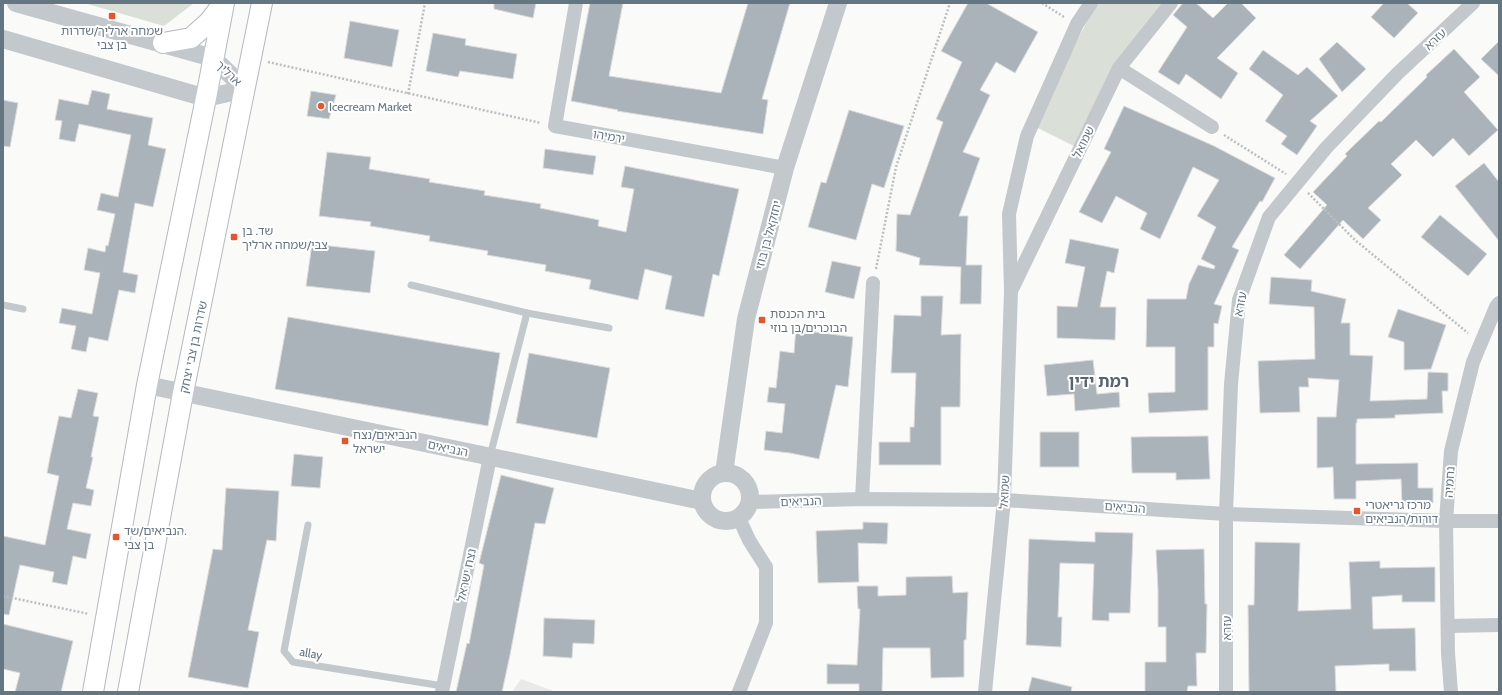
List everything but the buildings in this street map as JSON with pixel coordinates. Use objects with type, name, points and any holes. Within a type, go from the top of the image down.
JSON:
[{"type":"main road","points":[[163,43],[191,38],[209,22],[224,3]]},
{"type":"main road","points":[[93,692],[147,385],[224,3]]},
{"type":"main road","name":"שדרות בן צבי יצחק","points":[[128,692],[183,393],[262,3]]},
{"type":"street","name":"ארליך","points":[[16,3],[213,58],[245,89]]},
{"type":"street","points":[[555,126],[576,3]]},
{"type":"street","name":"יחזקאל בן בוזי","points":[[724,473],[746,319],[785,168],[838,3]]},
{"type":"street","name":"שמואל","points":[[985,692],[1004,500],[1011,292],[1009,214],[1027,136],[1077,24],[1091,3]]},
{"type":"street","name":"שמואל","points":[[1011,292],[1119,68],[1171,3]]},
{"type":"street","name":"עזרא","points":[[1226,692],[1226,514],[1231,384],[1239,300],[1269,217],[1326,148],[1397,74],[1473,3]]},
{"type":"street","name":"ארליך","points":[[3,39],[206,98],[245,89]]},
{"type":"street","points":[[1119,68],[1212,127]]},
{"type":"street","name":"ירמיהו","points":[[555,126],[785,168]]},
{"type":"street","points":[[862,499],[873,284]]},
{"type":"street","name":"נחמיה","points":[[1451,692],[1446,522],[1451,451],[1473,362],[1499,303]]},
{"type":"street","name":"הנביאים","points":[[147,385],[702,501]]},
{"type":"street","name":"נצח ישראל","points":[[442,689],[490,457]]},
{"type":"street","points":[[724,473],[738,476],[745,481],[751,493],[750,502],[745,513],[739,518],[730,522],[722,522],[714,518],[706,511],[702,501],[702,493],[706,483],[714,476],[724,473]]},
{"type":"street","name":"הנביאים","points":[[750,502],[862,499],[1004,500],[1226,514],[1446,522],[1499,522]]},
{"type":"street","points":[[739,518],[749,540],[766,567],[766,623],[739,692]]},
{"type":"street","points":[[1448,626],[1499,625]]},
{"type":"lane","points":[[411,285],[527,313],[609,328]]},
{"type":"lane","points":[[3,305],[23,309]]},
{"type":"lane","points":[[490,457],[527,313]]},
{"type":"lane","name":"allay","points":[[308,525],[284,651],[293,662],[442,689]]},
{"type":"path","points":[[408,94],[425,3]]},
{"type":"path","points":[[873,284],[896,168],[950,3]]},
{"type":"path","points":[[1042,3],[1077,24]]},
{"type":"path","points":[[252,58],[555,126]]},
{"type":"path","points":[[1212,127],[1298,182],[1355,240],[1481,343]]},
{"type":"path","points":[[3,596],[106,617]]},
{"type":"shaded area","points":[[84,3],[194,3],[164,26]]},
{"type":"shaded area","points":[[1097,3],[1167,3],[1074,146],[1036,127],[1063,67]]},
{"type":"shaded area","points":[[521,679],[556,692],[512,692]]},
{"type":"place","name":"שמחה ארליך/שדרות בן צבי","points":[[112,16]]},
{"type":"place","name":"Icecream Market","points":[[321,106]]},
{"type":"place","name":"שד. בן צבי/שמחה ארליך","points":[[234,237]]},
{"type":"place","name":"בית הכנסת הבוכרים/בן בוזי","points":[[762,320]]},
{"type":"place","name":"הנביאים/נצח ישראל","points":[[345,441]]},
{"type":"place","name":"מרכז גריאטרי דורות/הנביאים","points":[[1357,511]]},
{"type":"place","name":"הנביאים/שד. בן צבי","points":[[116,537]]},
{"type":"district","name":"רמת ידין","points":[[1099,381]]}]
